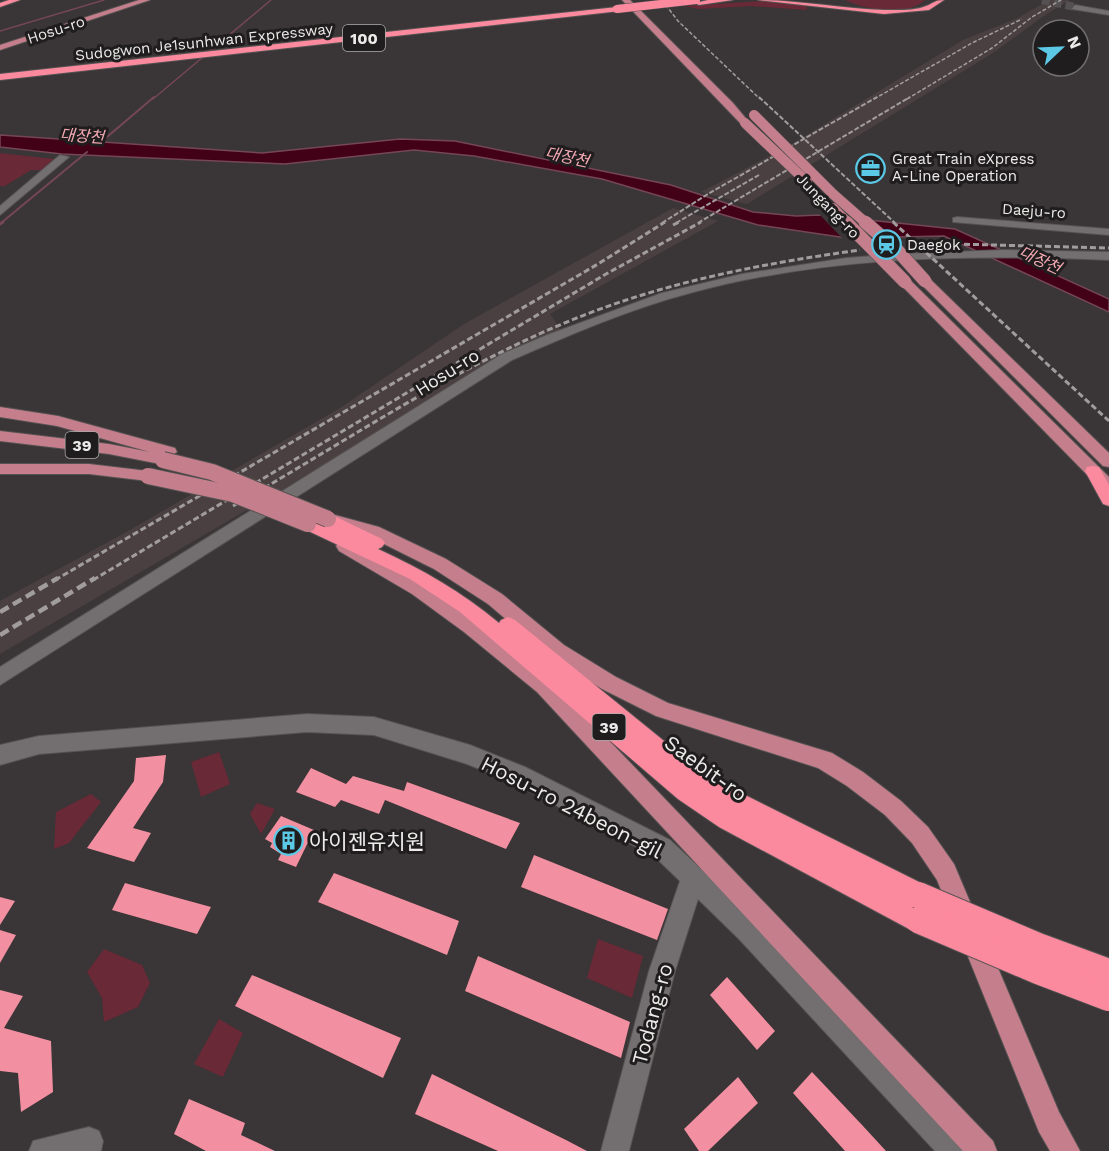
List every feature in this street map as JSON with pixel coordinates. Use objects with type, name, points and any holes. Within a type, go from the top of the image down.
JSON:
[{"type":"highway","points":[[1,2],[16,0]]},
{"type":"highway","name":"Sudogwon Je1sunhwan Expressway","points":[[0,72],[222,52],[659,2],[729,0]]},
{"type":"highway","points":[[762,0],[895,12],[924,9],[934,6],[940,0]]},
{"type":"highway","points":[[841,0],[862,7],[891,10],[919,8],[930,0]]},
{"type":"highway","name":"Sudogwon Je1sunhwan Expressway","points":[[0,77],[186,55]]},
{"type":"highway","points":[[1094,471],[1109,500]]},
{"type":"highway","name":"Saebit-ro","points":[[318,521],[433,571],[481,603],[677,765],[729,798],[918,895],[1038,946],[1109,972]]},
{"type":"highway","name":"Saebit-ro","points":[[318,521],[416,574],[467,607],[686,792],[727,819],[918,920],[1109,999]]},
{"type":"main road","name":"Hosu-ro","points":[[0,48],[146,0]]},
{"type":"main road","name":"Jungang-ro","points":[[626,0],[745,123],[811,186],[1109,487]]},
{"type":"main road","points":[[633,0],[738,101]]},
{"type":"main road","name":"Jungang-ro","points":[[751,112],[833,194],[898,251],[925,281],[1109,462]]},
{"type":"main road","points":[[0,412],[58,421],[233,494],[318,521],[373,531],[440,564],[495,599],[557,651],[609,683],[663,710],[824,760],[855,779],[893,808],[920,835],[946,872],[1048,1122],[1066,1151]]},
{"type":"main road","name":"39","points":[[0,436],[99,448],[159,464]]},
{"type":"main road","name":"39","points":[[0,446],[159,464]]},
{"type":"main road","points":[[0,469],[159,464],[220,468],[272,487],[471,627],[544,686],[983,1151]]},
{"type":"street","points":[[1076,7],[1109,13]]},
{"type":"street","points":[[0,212],[64,157]]},
{"type":"street","name":"Daeju-ro","points":[[957,220],[1109,232]]},
{"type":"street","name":"Hosu-ro","points":[[0,677],[507,357],[579,327],[689,290],[765,273],[838,263],[974,252],[1109,255]]},
{"type":"street","name":"Hosu-ro 24beon-gil","points":[[0,755],[39,745],[307,723],[374,726],[470,755],[517,774],[662,848],[748,930],[954,1151]]},
{"type":"street","name":"Todang-ro","points":[[615,1151],[663,971],[693,878]]},
{"type":"street","points":[[43,1151],[89,1141],[87,1151]]},
{"type":"shaded area","points":[[845,0],[925,0],[908,9],[886,10],[863,7]]},
{"type":"shaded area","points":[[1049,0],[1070,0],[1041,18],[1031,18],[1031,25],[993,53],[747,204],[701,192],[787,147],[963,40],[1018,18]]},
{"type":"shaded area","points":[[765,1],[806,5],[807,10],[751,6],[699,9],[684,6]]},
{"type":"shaded area","points":[[0,135],[262,153],[400,139],[455,141],[671,185],[753,212],[796,216],[820,215],[955,229],[1109,299],[1109,312],[944,236],[847,238],[758,225],[602,179],[474,156],[414,150],[285,164],[62,154],[0,147]]},
{"type":"shaded area","points":[[0,153],[54,159],[42,170],[31,170],[5,186],[0,186]]},
{"type":"shaded area","points":[[673,208],[718,221],[550,314],[563,333],[367,440],[0,654],[0,601],[130,530],[340,408],[464,324]]},
{"type":"shaded area","points":[[219,752],[230,784],[201,797],[191,762]]},
{"type":"shaded area","points":[[91,794],[101,802],[69,843],[54,849],[56,812]]},
{"type":"shaded area","points":[[257,803],[275,809],[261,834],[250,814]]},
{"type":"shaded area","points":[[598,939],[643,956],[632,998],[587,978]]},
{"type":"shaded area","points":[[104,949],[142,965],[150,983],[138,1007],[104,1022],[102,998],[87,972]]},
{"type":"shaded area","points":[[219,1019],[243,1033],[223,1077],[194,1064]]},
{"type":"pier","points":[[817,212],[868,216],[893,240],[845,241]]},
{"type":"building","points":[[166,755],[163,782],[133,828],[151,833],[134,862],[87,848],[134,781],[136,758]]},
{"type":"building","points":[[311,768],[346,784],[353,776],[404,791],[407,782],[520,823],[506,849],[385,800],[379,814],[341,800],[335,807],[296,792]]},
{"type":"building","name":"아이젠유치원","points":[[281,816],[314,830],[296,867],[278,860],[281,854],[270,847],[272,843],[265,839]]},
{"type":"building","points":[[534,855],[668,909],[657,940],[521,887]]},
{"type":"building","points":[[334,873],[459,921],[447,955],[318,902]]},
{"type":"building","points":[[125,883],[211,907],[197,934],[112,910]]},
{"type":"building","points":[[0,897],[15,901],[0,925]]},
{"type":"building","points":[[0,930],[16,935],[0,963]]},
{"type":"building","points":[[478,956],[630,1022],[621,1058],[465,991]]},
{"type":"building","points":[[252,975],[401,1038],[383,1078],[235,1006]]},
{"type":"building","points":[[727,977],[775,1031],[757,1050],[710,995]]},
{"type":"building","points":[[0,990],[23,996],[4,1028],[51,1041],[53,1092],[21,1112],[18,1073],[0,1071]]},
{"type":"building","points":[[812,1072],[886,1151],[845,1151],[793,1093]]},
{"type":"building","points":[[432,1074],[587,1151],[498,1151],[415,1114]]},
{"type":"building","points":[[738,1077],[758,1103],[708,1151],[699,1151],[684,1129]]},
{"type":"building","points":[[189,1099],[245,1123],[241,1135],[275,1151],[206,1151],[174,1134]]},
{"type":"waterway","points":[[0,31],[104,0]]},
{"type":"waterway","points":[[153,99],[271,0]]},
{"type":"waterway","name":"대장천","points":[[107,137],[154,97]]},
{"type":"waterway","name":"대장천","points":[[1,223],[87,152]]},
{"type":"tunnel","points":[[1042,0],[1075,7]]},
{"type":"railway","points":[[662,0],[678,21],[760,99]]},
{"type":"railway","points":[[907,99],[992,48],[1032,17],[1061,0]]},
{"type":"railway","points":[[874,99],[972,43],[1022,19]]},
{"type":"railway","points":[[759,97],[804,139]]},
{"type":"railway","points":[[804,139],[877,97]]},
{"type":"railway","points":[[818,152],[910,97]]},
{"type":"railway","points":[[662,223],[804,139]]},
{"type":"railway","points":[[804,139],[818,152]]},
{"type":"railway","points":[[698,223],[818,152]]},
{"type":"railway","points":[[818,152],[895,223]]},
{"type":"railway","points":[[676,223],[759,175]]},
{"type":"railway","points":[[55,580],[598,264],[665,222]]},
{"type":"railway","points":[[673,225],[679,222]]},
{"type":"railway","points":[[93,580],[606,274],[701,222]]},
{"type":"railway","points":[[893,222],[1109,421]]},
{"type":"railway","points":[[955,244],[1109,248]]},
{"type":"railway","points":[[233,506],[451,378],[541,333],[587,314],[654,291],[722,274],[860,250]]},
{"type":"railway","points":[[0,612],[58,578]]},
{"type":"railway","points":[[0,635],[95,578]]},
{"type":"place","name":"Great Train eXpress A-Line Operation","points":[[871,168]]},
{"type":"place","name":"Daegok","points":[[886,245]]},
{"type":"place","name":"아이젠유치원","points":[[288,841]]}]
